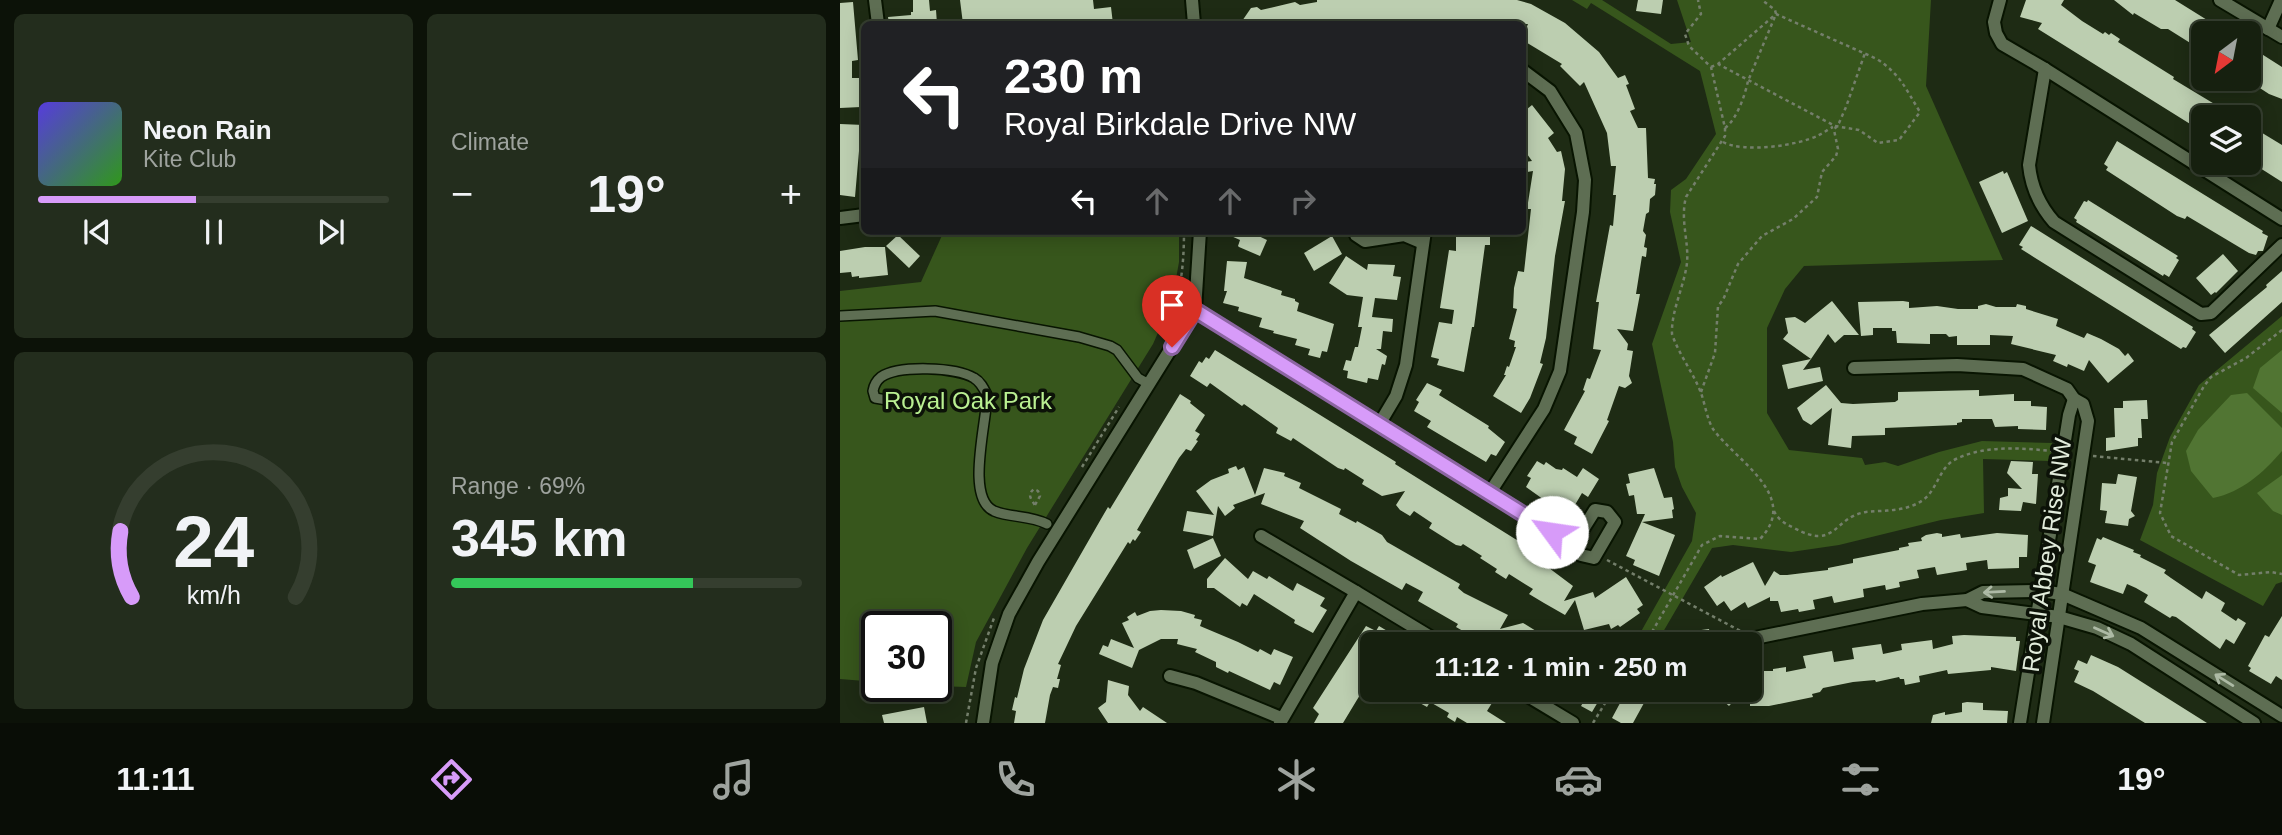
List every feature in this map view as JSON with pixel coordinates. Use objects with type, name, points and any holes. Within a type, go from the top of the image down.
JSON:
[{"type":"street","points":[[875,0],[877,21]]},
{"type":"street","points":[[2000,0],[1994,22],[2002,44],[2282,219]]},
{"type":"street","points":[[2220,0],[2282,37]]},
{"type":"street","points":[[2268,29],[2281,0]]},
{"type":"street","points":[[1193,2],[1194,21]]},
{"type":"street","points":[[2045,69],[2029,165],[2031,180],[2041,206],[2053,222],[2201,314],[2207,315],[2282,245]]},
{"type":"street","points":[[1489,494],[1544,409],[1560,371],[1583,212],[1585,180],[1576,133],[1550,91],[1526,73]]},
{"type":"street","points":[[840,218],[861,215]]},
{"type":"street","points":[[983,723],[992,663],[1009,614],[1038,562],[1195,310],[1200,235]]},
{"type":"street","points":[[1356,235],[1365,241],[1404,235],[1424,237],[1406,365],[1396,396],[1380,423]]},
{"type":"street","points":[[1195,310],[1573,545],[1581,555],[1594,558],[1615,522],[1607,512],[1595,510],[1573,545]]},
{"type":"street","points":[[840,316],[935,312],[1079,337],[1117,350],[1138,378],[1149,384]]},
{"type":"street","points":[[1854,368],[1956,365],[2024,369],[2067,389],[2074,398]]},
{"type":"street","points":[[893,401],[875,398],[873,391],[880,378],[887,374],[933,370],[958,372],[975,378],[987,395],[979,475],[982,501],[998,513],[1037,518],[1047,524]]},
{"type":"street","name":"Royal Abbey Rise NW","points":[[2020,723],[2069,415],[2074,398],[2083,404],[2088,421],[2043,723]]},
{"type":"street","points":[[1261,536],[1422,632]]},
{"type":"street","points":[[1762,637],[1922,604],[1967,600],[1983,592],[2040,591],[2062,594],[2141,628],[2282,716]]},
{"type":"street","points":[[1170,676],[1196,683],[1281,720],[1356,592]]},
{"type":"street","points":[[1967,600],[1982,607],[2059,617],[2097,628],[2131,644],[2254,723]]},
{"type":"street","points":[[1538,702],[1573,723]]},
{"type":"path","points":[[1652,632],[1703,545],[1720,536],[1760,538],[1770,528],[1774,511],[1770,491],[1712,427],[1700,392],[1675,343],[1671,324],[1681,293],[1687,260],[1684,208],[1693,186],[1723,142],[1725,128],[1711,67],[1689,46],[1685,34],[1701,13],[1698,0]]},
{"type":"path","points":[[1718,64],[1835,126],[1859,130],[1878,143],[1899,140],[1918,118],[1920,112],[1897,73],[1865,53],[1776,14],[1775,10],[1762,0]]},
{"type":"path","points":[[1711,67],[1776,14]]},
{"type":"path","points":[[1725,128],[1731,122],[1746,92],[1748,80],[1776,14]]},
{"type":"path","points":[[1723,142],[1742,148],[1778,146],[1819,135],[1835,126],[1846,107],[1865,53]]},
{"type":"path","points":[[1700,392],[1715,353],[1718,317],[1716,311],[1738,264],[1762,236],[1793,219],[1817,197],[1822,172],[1836,156],[1838,149],[1835,126]]},
{"type":"path","points":[[2282,330],[2246,358],[2211,377],[2172,442],[2160,513],[2171,536],[2239,575],[2271,572],[2282,574]]},
{"type":"path","points":[[1774,511],[1782,522],[1808,536],[1821,536],[1835,531],[1852,516],[1893,511],[1919,503],[1927,496],[1948,465],[1966,455],[1995,449],[2063,453]]},
{"type":"path","points":[[2082,455],[2167,463]]},
{"type":"path","points":[[1035,505],[1037,518]]},
{"type":"path","points":[[1597,555],[1743,632]]},
{"type":"path","points":[[1593,723],[1606,702]]},
{"type":"green space","points":[[1572,0],[1602,0],[1671,44],[1691,42],[1677,0],[1931,0],[1926,86],[2003,260],[1804,266],[1785,289],[1767,328],[1767,413],[1789,450],[1862,458],[1865,465],[1885,462],[1898,466],[1982,441],[2052,443],[2050,461],[1983,459],[1984,513],[1941,520],[1839,545],[1791,552],[1733,545],[1712,548],[1663,632],[1641,632],[1692,541],[1696,513],[1675,467],[1673,442],[1652,344],[1681,262],[1670,212],[1671,190],[1686,179],[1716,134],[1700,71],[1591,3],[1587,9]]},
{"type":"green space","name":"Royal Oak Park","points":[[942,235],[1179,235],[1179,262],[1172,301],[1153,344],[1027,548],[976,642],[966,687],[952,687],[952,611],[861,611],[861,681],[840,679],[840,291],[921,282]]},
{"type":"green space","points":[[2282,316],[2282,582],[2276,584],[2263,606],[2140,540],[2153,505],[2157,473],[2170,437],[2199,385]]},
{"type":"shaded area","points":[[2282,350],[2282,413],[2253,388],[2260,368]]},
{"type":"shaded area","points":[[2247,393],[2282,428],[2282,451],[2251,481],[2213,498],[2191,471],[2186,451],[2198,430],[2231,395]]},
{"type":"shaded area","points":[[2282,475],[2282,515],[2273,511],[2257,493]]},
{"type":"building","points":[[913,0],[929,0],[930,11],[936,10],[937,21],[889,21],[888,17],[911,15]]},
{"type":"building","points":[[960,0],[1093,0],[1094,9],[1111,7],[1113,21],[963,21]]},
{"type":"building","points":[[1517,0],[1531,4],[1565,23],[1599,52],[1618,78],[1625,75],[1635,109],[1630,111],[1638,128],[1646,128],[1648,178],[1655,179],[1656,184],[1643,231],[1646,235],[1644,247],[1647,248],[1646,257],[1642,256],[1636,294],[1640,294],[1633,331],[1617,329],[1628,344],[1627,350],[1633,351],[1629,376],[1632,383],[1625,388],[1619,386],[1607,420],[1609,421],[1592,454],[1574,444],[1577,437],[1564,430],[1585,391],[1583,390],[1587,378],[1590,379],[1601,350],[1593,349],[1599,302],[1596,302],[1610,225],[1613,226],[1616,166],[1611,166],[1607,133],[1584,82],[1580,86],[1560,66],[1562,64],[1526,42],[1526,21],[1242,21],[1251,8],[1257,7],[1261,10],[1295,2],[1300,5],[1317,2]]},
{"type":"building","points":[[1638,0],[1663,0],[1661,14],[1636,11]]},
{"type":"building","points":[[2026,0],[2064,0],[2061,5],[2082,21],[2103,34],[2111,33],[2120,39],[2118,42],[2216,105],[2191,105],[2191,125],[2038,29],[2042,23],[2020,17]]},
{"type":"building","points":[[2114,0],[2175,0],[2209,21],[2191,21],[2191,43],[2168,29],[2161,29],[2134,13],[2133,15]]},
{"type":"building","points":[[853,2],[858,60],[852,61],[852,78],[859,78],[861,107],[840,108],[840,3]]},
{"type":"building","points":[[2261,54],[2282,67],[2282,99],[2261,89]]},
{"type":"building","points":[[1532,105],[1554,133],[1548,138],[1557,152],[1561,151],[1565,169],[1562,201],[1565,201],[1555,256],[1546,338],[1540,363],[1543,364],[1521,413],[1493,396],[1506,375],[1516,347],[1515,341],[1509,339],[1517,309],[1513,308],[1514,288],[1518,271],[1524,272],[1531,209],[1527,209],[1533,171],[1527,172],[1526,167],[1526,162],[1532,161],[1526,153],[1526,110]]},
{"type":"building","points":[[840,124],[861,125],[861,151],[855,197],[840,195]]},
{"type":"building","points":[[2261,132],[2282,145],[2282,182],[2261,169]]},
{"type":"building","points":[[2117,141],[2263,231],[2262,233],[2268,236],[2263,251],[2258,251],[2256,255],[2249,253],[2187,216],[2185,219],[2177,216],[2106,170],[2108,167],[2104,164]]},
{"type":"building","points":[[2003,171],[2004,174],[2007,172],[2028,221],[2002,233],[1979,182]]},
{"type":"building","points":[[2088,200],[2178,256],[2176,258],[2179,260],[2169,277],[2164,274],[2163,276],[2076,222],[2074,218],[2084,201]]},
{"type":"building","points":[[2031,226],[2193,327],[2196,332],[2186,348],[2181,349],[2021,249],[2023,247],[2019,245]]},
{"type":"building","points":[[898,235],[920,256],[909,268],[886,246]]},
{"type":"building","points":[[1229,235],[1256,235],[1267,240],[1260,256],[1239,247],[1240,240]]},
{"type":"building","points":[[1456,235],[1490,235],[1490,245],[1485,245],[1474,327],[1464,372],[1437,365],[1439,359],[1431,357],[1439,322],[1452,324],[1454,310],[1440,308],[1449,250],[1456,251]]},
{"type":"building","points":[[1332,236],[1342,254],[1314,271],[1304,253]]},
{"type":"building","points":[[885,247],[888,275],[859,278],[852,277],[851,272],[840,273],[840,251]]},
{"type":"building","points":[[2223,254],[2238,271],[2211,295],[2196,278]]},
{"type":"building","points":[[1346,256],[1367,270],[1368,264],[1395,265],[1393,276],[1401,277],[1397,300],[1375,298],[1372,317],[1393,319],[1392,332],[1383,331],[1381,349],[1376,349],[1387,356],[1378,380],[1368,378],[1367,383],[1347,378],[1348,371],[1343,370],[1346,360],[1351,361],[1355,347],[1358,347],[1363,297],[1347,295],[1329,283]]},
{"type":"building","points":[[1227,261],[1247,262],[1244,278],[1282,291],[1281,295],[1299,303],[1297,311],[1334,324],[1327,352],[1322,351],[1320,358],[1308,355],[1310,349],[1295,345],[1297,339],[1259,327],[1262,318],[1223,303],[1227,291],[1224,291]]},
{"type":"building","points":[[2282,271],[2282,302],[2225,353],[2209,335],[2267,287]]},
{"type":"building","points":[[1832,301],[1859,335],[1844,335],[1835,343],[1828,334],[1811,359],[1783,339],[1788,333],[1785,318],[1795,317],[1805,323]]},
{"type":"building","points":[[1858,302],[1909,302],[1909,308],[1937,306],[1978,309],[1978,306],[1986,304],[1996,307],[2016,307],[2017,304],[2026,306],[2026,309],[2058,319],[2056,326],[2084,338],[2087,333],[2101,339],[2119,349],[2125,356],[2128,353],[2134,361],[2108,383],[2089,360],[2084,371],[2068,364],[2067,367],[2053,361],[2056,355],[2011,344],[2013,336],[1990,335],[1990,345],[1957,345],[1957,336],[1949,337],[1946,334],[1930,334],[1930,344],[1897,343],[1896,331],[1892,331],[1892,328],[1873,328],[1873,335],[1861,336]]},
{"type":"building","points":[[1215,350],[1544,557],[1541,562],[1573,586],[1564,601],[1593,592],[1595,598],[1626,577],[1643,605],[1637,609],[1640,613],[1620,627],[1618,625],[1611,629],[1609,624],[1584,630],[1575,600],[1565,615],[1544,603],[1529,594],[1533,589],[1509,574],[1506,579],[1495,572],[1497,569],[1480,558],[1482,556],[1463,544],[1456,545],[1429,528],[1432,523],[1414,511],[1410,516],[1400,510],[1396,505],[1405,491],[1382,496],[1362,484],[1364,480],[1345,468],[1338,468],[1293,438],[1291,441],[1276,433],[1278,428],[1244,404],[1242,406],[1210,383],[1207,387],[1190,376],[1199,361],[1202,363],[1206,357],[1209,359]]},
{"type":"building","points":[[1811,359],[1803,370],[1820,367],[1823,381],[1788,389],[1782,365]]},
{"type":"building","points":[[1427,383],[1442,390],[1439,395],[1489,426],[1488,428],[1505,442],[1496,456],[1491,454],[1486,462],[1427,427],[1431,421],[1414,411],[1419,402],[1416,400]]},
{"type":"building","points":[[1826,385],[1841,403],[1853,404],[1895,402],[1898,400],[1898,392],[1979,390],[1979,396],[2014,394],[2014,401],[2031,401],[2031,406],[2047,407],[2046,430],[2018,429],[2018,426],[1995,427],[1992,419],[1962,419],[1957,425],[1885,428],[1885,435],[1852,436],[1851,448],[1828,445],[1832,408],[1811,425],[1803,420],[1797,408]]},
{"type":"building","points":[[1180,394],[1205,415],[1195,431],[1200,434],[1196,440],[1198,441],[1191,451],[1186,449],[1179,458],[1137,530],[1141,532],[1135,541],[1133,539],[1130,544],[1128,542],[1076,626],[1058,664],[1061,665],[1057,679],[1060,679],[1058,688],[1053,687],[1050,695],[1045,723],[1014,723],[1016,711],[1012,710],[1015,697],[1017,698],[1024,669],[1043,620],[1108,507],[1110,509]]},
{"type":"building","points":[[2147,400],[2148,419],[2141,419],[2142,438],[2138,438],[2138,446],[2106,451],[2106,438],[2115,437],[2114,408],[2123,408],[2123,401]]},
{"type":"building","points":[[1537,461],[1544,465],[1546,462],[1556,469],[1563,468],[1577,477],[1583,468],[1599,479],[1588,497],[1582,493],[1572,510],[1558,501],[1554,507],[1526,487],[1531,478],[1527,476]]},
{"type":"building","points":[[2011,461],[2033,462],[2032,474],[2038,474],[2036,504],[2023,502],[2021,511],[1999,510],[2000,498],[2008,496],[2008,488],[2022,489],[2007,473]]},
{"type":"building","points":[[1236,466],[1238,470],[1244,467],[1255,495],[1264,468],[1285,473],[1284,476],[1301,483],[1299,488],[1341,509],[1339,514],[1382,535],[1387,542],[1460,584],[1458,588],[1464,593],[1508,615],[1500,629],[1523,623],[1538,632],[1465,632],[1456,627],[1458,624],[1418,601],[1423,592],[1406,583],[1402,590],[1300,528],[1304,521],[1261,504],[1265,493],[1233,505],[1235,508],[1225,516],[1218,506],[1213,536],[1183,531],[1187,511],[1214,515],[1196,491],[1211,480],[1229,473],[1228,469]]},
{"type":"building","points":[[1654,468],[1664,498],[1672,497],[1674,509],[1673,518],[1642,522],[1675,535],[1659,576],[1633,565],[1635,560],[1626,556],[1645,514],[1637,514],[1634,495],[1629,496],[1626,484],[1630,483],[1628,474]]},
{"type":"building","points":[[2118,474],[2137,477],[2131,511],[2135,516],[2129,519],[2128,526],[2105,523],[2107,511],[2100,510],[2102,483],[2116,484]]},
{"type":"building","points":[[1997,533],[2028,535],[2027,557],[2019,557],[2019,568],[1988,569],[1987,560],[1966,563],[1967,570],[1937,575],[1935,567],[1917,570],[1919,578],[1899,582],[1900,587],[1886,590],[1885,585],[1863,589],[1864,597],[1834,603],[1832,596],[1813,600],[1815,609],[1799,612],[1798,609],[1781,612],[1778,601],[1770,601],[1770,597],[1748,608],[1745,602],[1731,611],[1724,601],[1717,606],[1704,587],[1721,575],[1722,577],[1753,562],[1765,586],[1774,571],[1787,575],[1828,570],[1853,563],[1853,559],[1899,550],[1909,546],[1908,543],[1922,541],[1921,538],[1926,535],[1942,534],[1942,537],[1960,534],[1961,538]]},
{"type":"building","points":[[2103,537],[2134,550],[2140,557],[2166,570],[2164,573],[2202,599],[2206,591],[2225,603],[2221,611],[2236,621],[2238,618],[2246,623],[2234,644],[2226,639],[2220,649],[2176,617],[2170,618],[2144,602],[2148,595],[2127,584],[2123,594],[2090,582],[2096,565],[2088,562],[2097,538],[2101,540]]},
{"type":"building","points":[[1213,538],[1221,556],[1194,569],[1187,550]]},
{"type":"building","points":[[1225,558],[1248,579],[1253,571],[1267,579],[1269,576],[1293,591],[1297,583],[1325,598],[1320,606],[1327,610],[1313,633],[1294,623],[1295,620],[1254,594],[1247,606],[1242,603],[1240,607],[1214,588],[1207,588],[1207,579]]},
{"type":"building","points":[[1161,610],[1195,615],[1194,618],[1202,620],[1200,626],[1258,652],[1260,649],[1271,655],[1274,649],[1293,657],[1280,685],[1274,682],[1270,690],[1229,671],[1228,673],[1216,667],[1216,662],[1195,652],[1197,649],[1177,644],[1178,639],[1161,639],[1139,650],[1132,668],[1099,654],[1103,645],[1108,647],[1111,639],[1134,648],[1122,623],[1129,620],[1127,617],[1135,612],[1137,616]]},
{"type":"building","points":[[2282,616],[2282,680],[2276,676],[2271,684],[2249,671],[2251,668],[2248,666],[2265,635],[2269,637]]},
{"type":"building","points":[[1366,626],[1376,631],[1379,626],[1389,632],[1362,632]]},
{"type":"building","points":[[1709,629],[1710,632],[1686,632]]},
{"type":"building","points":[[1360,635],[1360,695],[1343,723],[1314,723],[1319,714],[1313,708]]},
{"type":"building","points":[[1952,636],[2016,637],[2016,641],[2020,641],[2016,671],[1991,667],[1991,670],[1948,674],[1947,670],[1919,676],[1920,682],[1905,685],[1904,679],[1899,677],[1876,682],[1853,682],[1823,688],[1812,694],[1813,697],[1769,706],[1750,706],[1750,702],[1762,702],[1762,671],[1786,667],[1786,672],[1806,668],[1803,656],[1832,651],[1834,662],[1854,659],[1852,648],[1881,644],[1883,654],[1902,650],[1901,644],[1932,640],[1933,649],[1953,644]]},
{"type":"building","points":[[2091,655],[2118,667],[2207,723],[2145,723],[2074,682],[2079,671],[2074,669],[2078,660],[2087,664]]},
{"type":"building","points":[[1108,680],[1129,686],[1128,695],[1140,711],[1143,707],[1167,723],[1108,723],[1098,708],[1106,702]]},
{"type":"building","points":[[1430,702],[1490,702],[1487,711],[1506,723],[1467,723],[1457,717],[1455,722],[1447,717],[1449,713]]},
{"type":"building","points":[[1583,702],[1598,702],[1592,712],[1581,706]]},
{"type":"building","points":[[1621,702],[1644,703],[1633,723],[1621,723],[1612,718]]},
{"type":"building","points":[[1962,703],[1983,703],[1983,710],[2008,711],[2007,723],[1931,723],[1933,715],[1962,712]]},
{"type":"building","points":[[924,707],[927,723],[884,723],[882,715]]},
{"type":"route","points":[[1172,347],[1195,310],[1552,532]]}]
